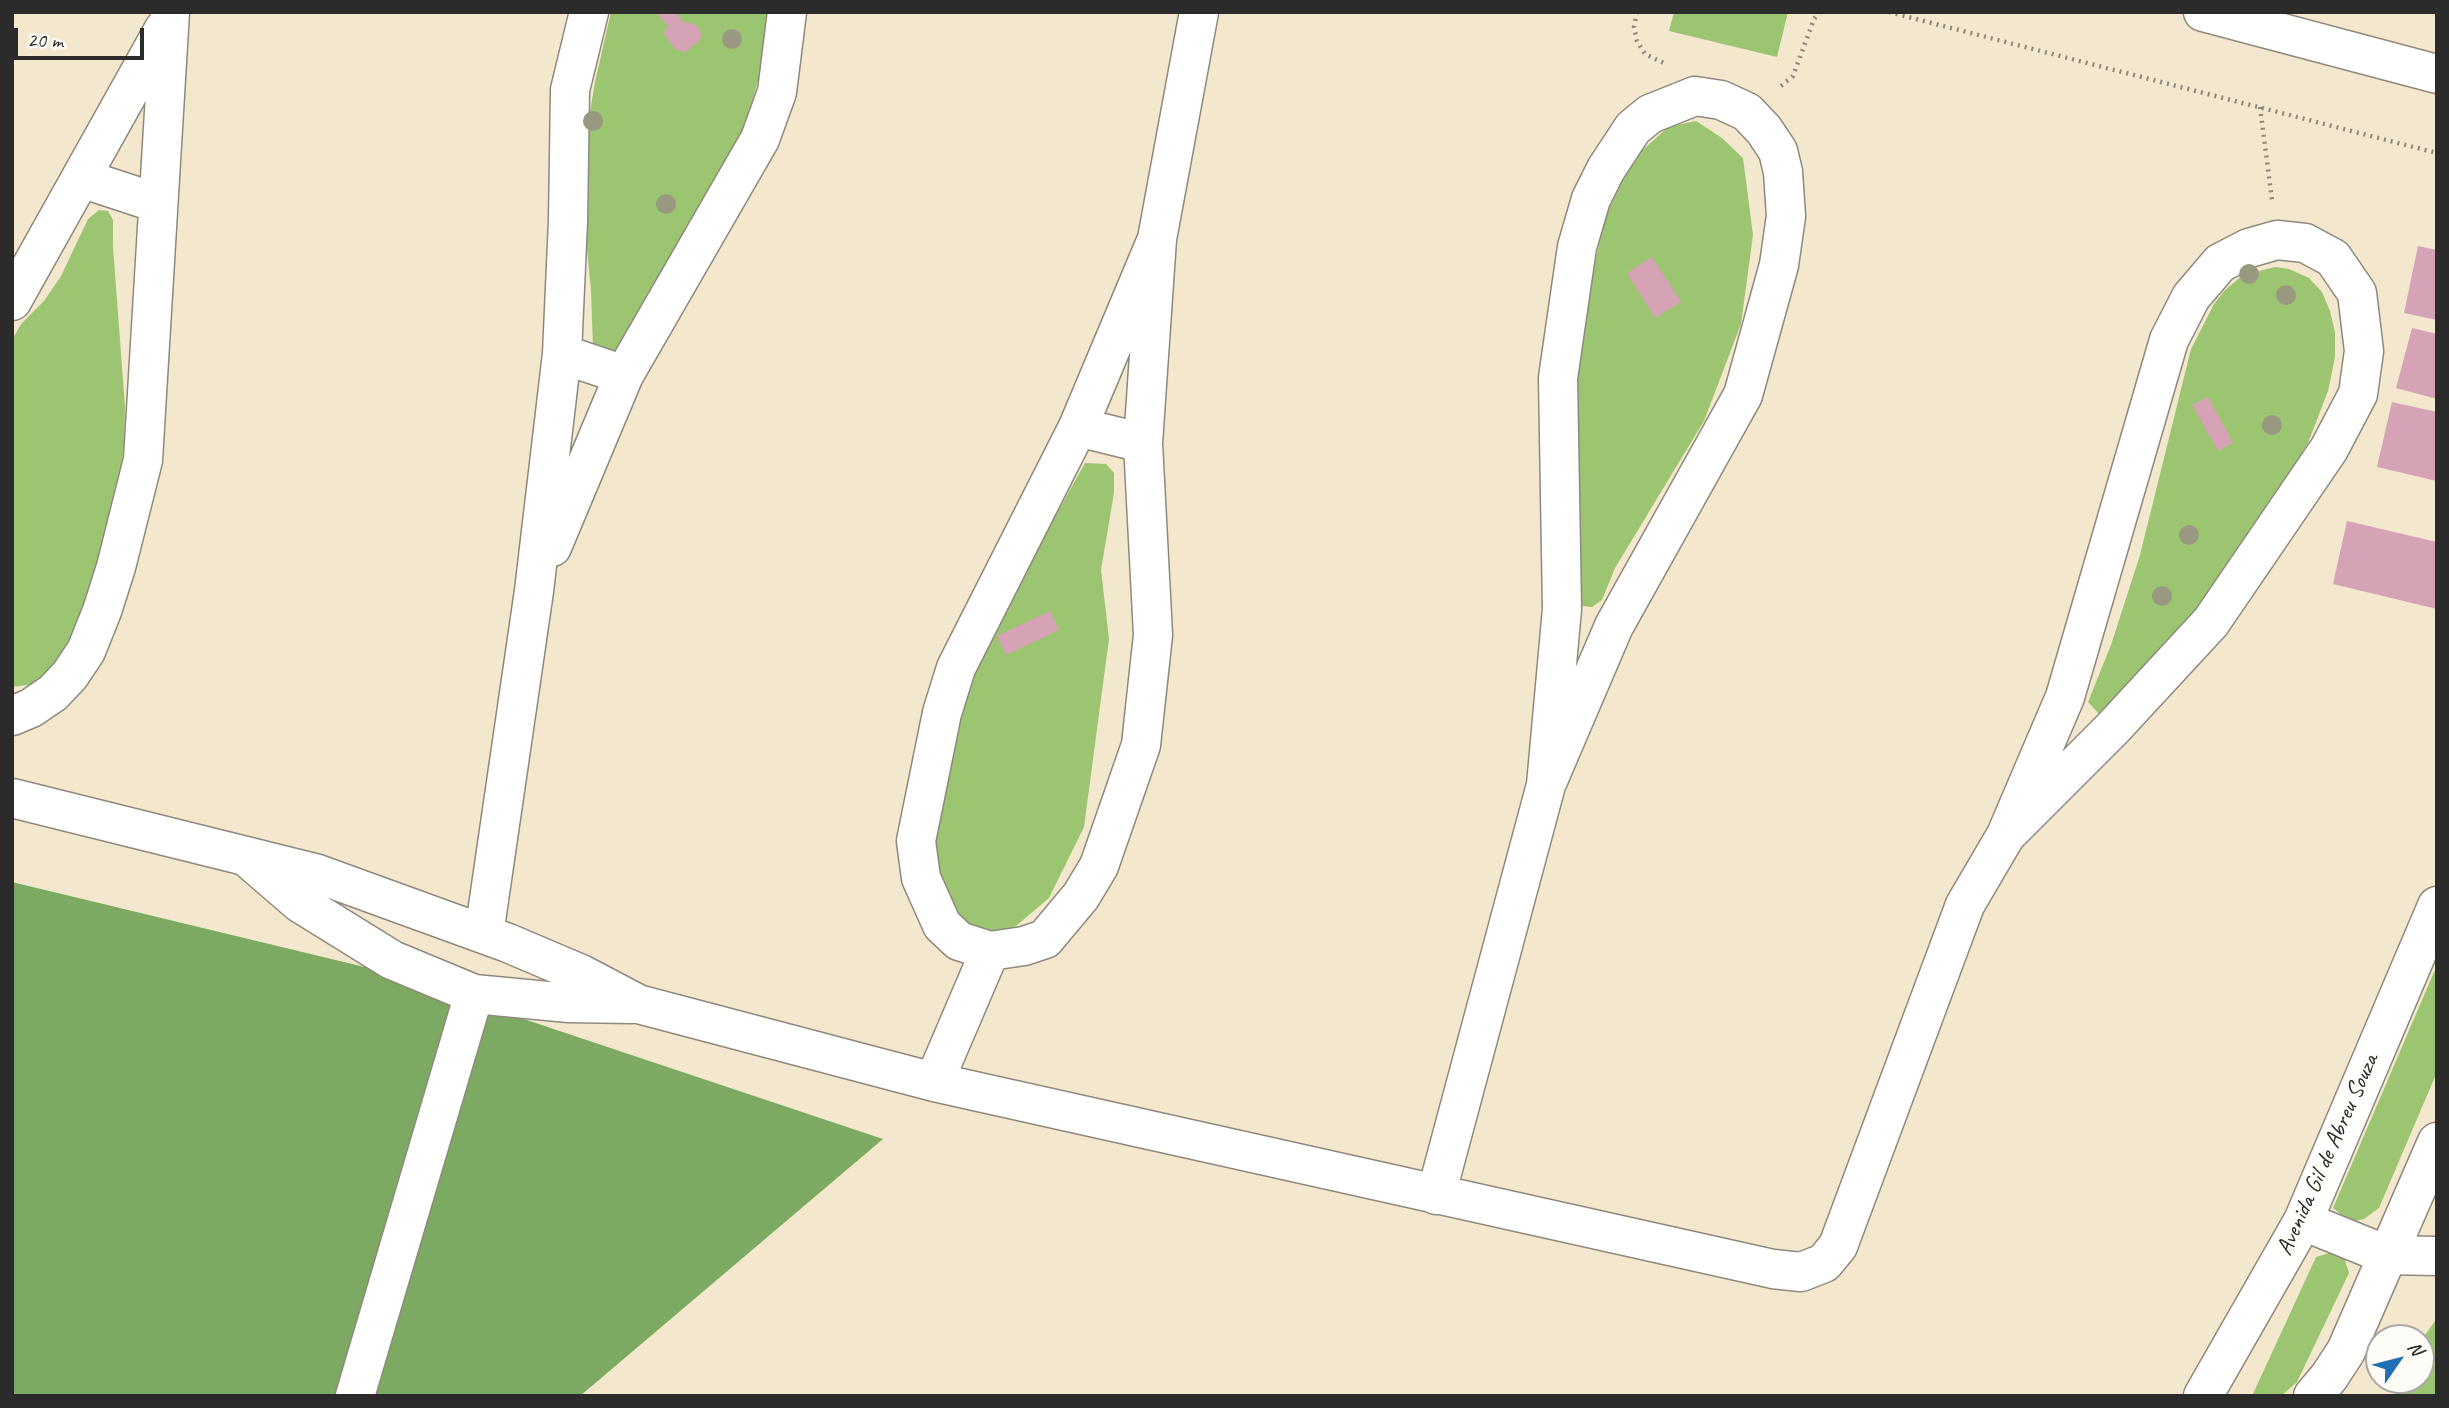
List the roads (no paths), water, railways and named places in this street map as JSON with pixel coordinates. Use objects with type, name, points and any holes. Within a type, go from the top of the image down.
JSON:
[{"type":"street","points":[[484,933],[534,591],[562,354],[569,221],[570,90],[589,12]]},
{"type":"street","points":[[534,591],[624,375],[760,139],[776,92],[787,12]]},
{"type":"street","points":[[1157,239],[1078,427],[956,668],[942,713],[916,841],[920,878],[943,925],[959,941],[990,951],[1045,940],[1081,895],[1099,866],[1141,745],[1153,635],[1143,443],[1157,239],[1199,12]]},
{"type":"street","points":[[2203,12],[2437,74]]},
{"type":"street","points":[[12,302],[169,16]]},
{"type":"street","points":[[12,716],[31,708],[53,693],[71,675],[86,651],[116,567],[143,460],[169,16]]},
{"type":"street","points":[[1436,1195],[1546,785],[1614,626],[1743,395],[1779,265],[1786,216],[1783,172],[1778,151],[1764,130],[1747,112],[1721,100],[1695,96],[1650,114],[1633,128],[1606,169],[1591,199],[1577,247],[1558,378],[1562,609],[1546,785]]},
{"type":"street","points":[[81,177],[157,203]]},
{"type":"street","points":[[12,798],[318,874],[484,933],[581,974],[638,1004],[934,1082],[1773,1269],[1801,1272],[1824,1263],[1838,1246],[1965,905],[2006,835],[2065,697],[2169,340],[2191,297],[2220,263],[2249,248],[2277,240],[2305,243],[2333,258],[2357,293],[2364,351],[2358,394],[2329,449],[2211,622],[2113,728],[2006,835]]},
{"type":"street","points":[[562,354],[624,375]]},
{"type":"street","points":[[1078,427],[1143,443]]},
{"type":"street","points":[[1562,609],[1614,626]]},
{"type":"street","points":[[2065,697],[2113,728]]},
{"type":"street","points":[[246,857],[300,903],[392,960],[474,994],[569,1003],[638,1004]]},
{"type":"street","name":"Avenida Gil de Abreu Souza","points":[[2203,1396],[2303,1222],[2437,906]]},
{"type":"street","points":[[474,994],[455,971],[450,959],[457,940],[468,934],[484,933]]},
{"type":"street","points":[[934,1082],[990,951]]},
{"type":"street","points":[[355,1396],[474,994]]},
{"type":"street","points":[[2313,1396],[2418,1259],[2426,1193],[2437,1142]]},
{"type":"street","points":[[2303,1222],[2418,1259]]}]
